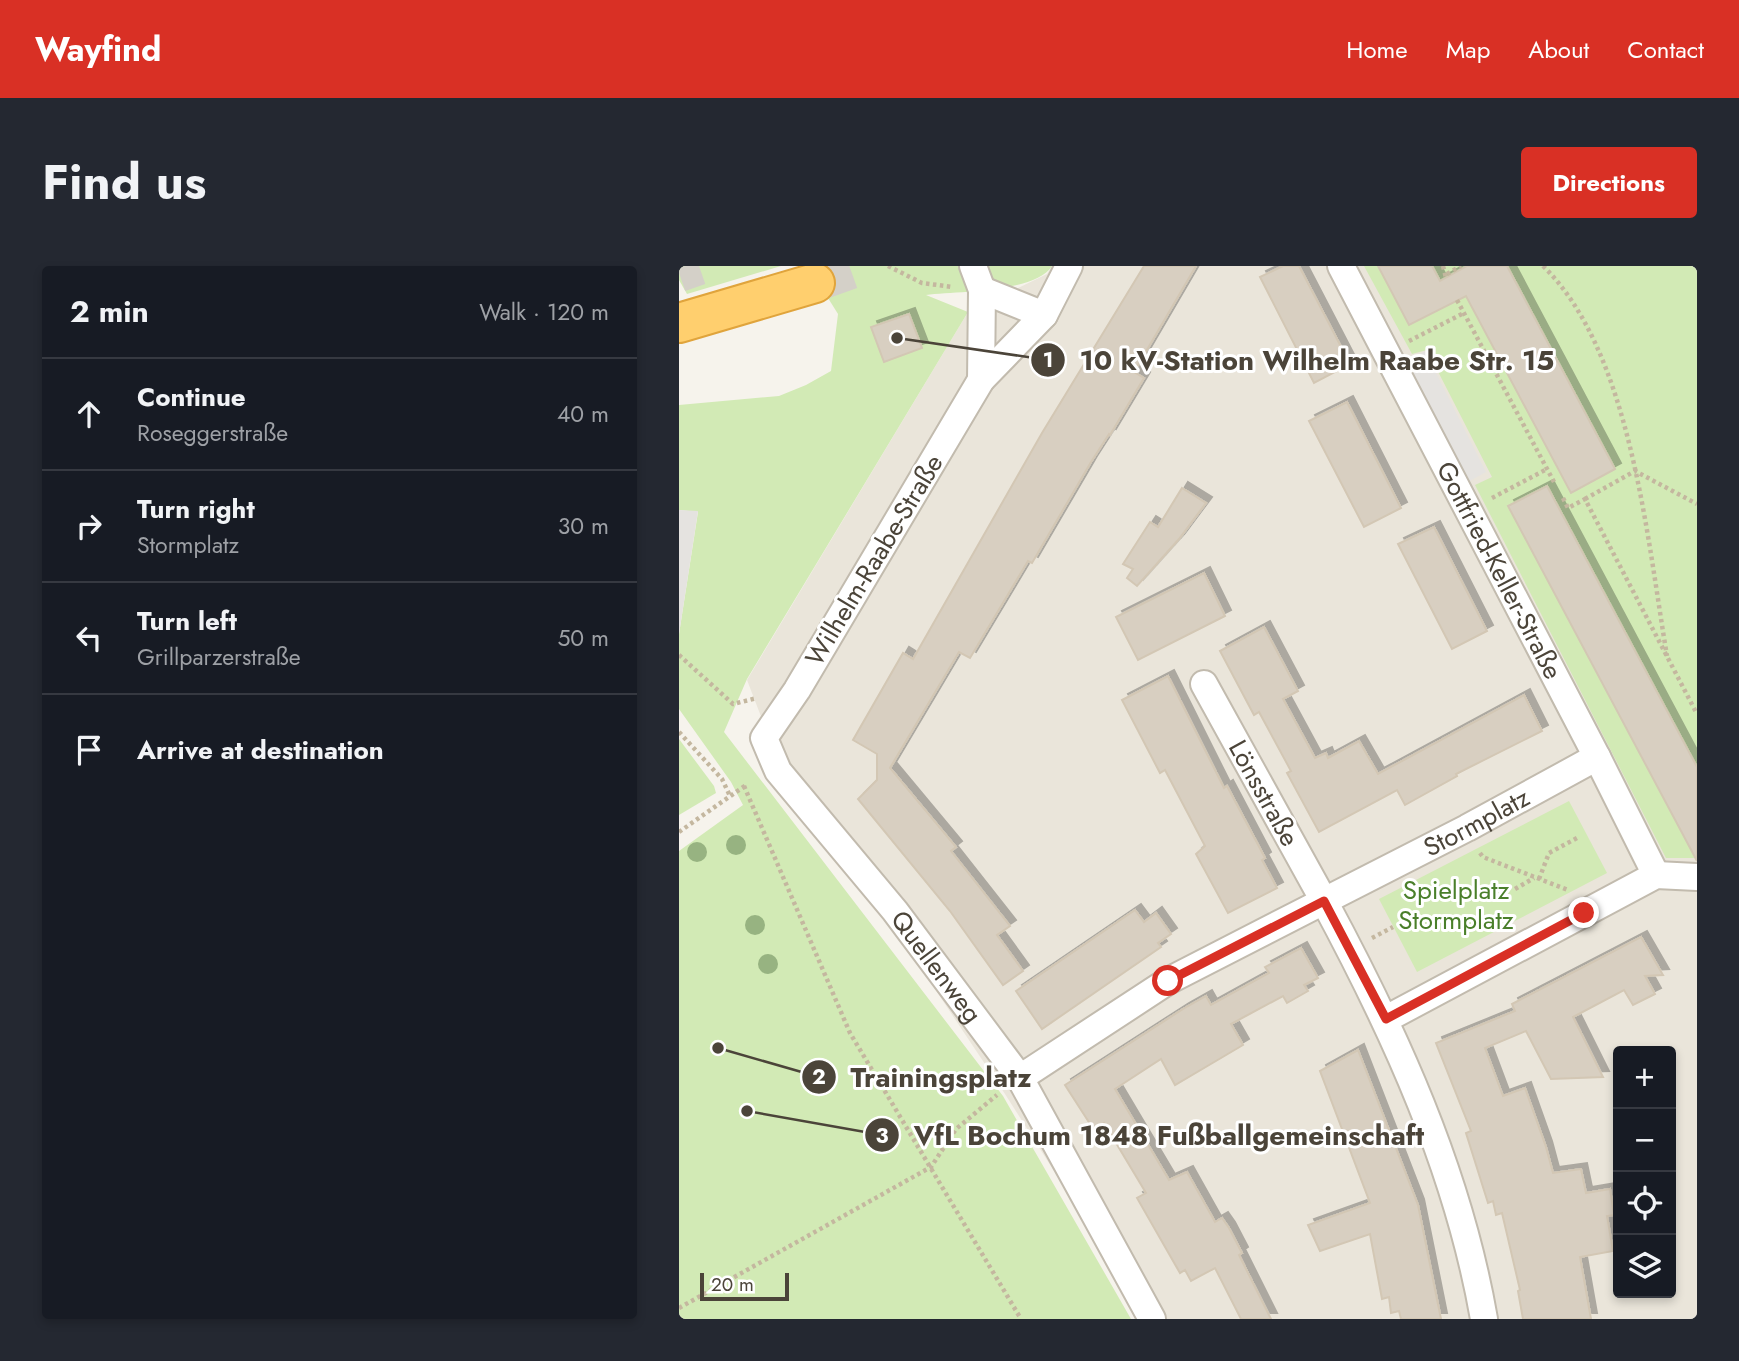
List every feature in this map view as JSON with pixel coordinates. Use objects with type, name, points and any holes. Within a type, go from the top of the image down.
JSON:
[{"type":"highway","points":[[679,323],[815,284]]},
{"type":"street","name":"Wilhelm-Raabe-Straße","points":[[764,738],[797,690],[981,380],[1044,315],[1069,266]]},
{"type":"street","name":"Gottfried-Keller-Straße","points":[[1341,266],[1597,757],[1656,876]]},
{"type":"street","points":[[978,278],[1044,315]]},
{"type":"street","points":[[978,278],[981,380]]},
{"type":"street","name":"Lönsstraße","points":[[1204,684],[1324,901]]},
{"type":"street","name":"Quellenweg","points":[[764,738],[778,771],[895,911],[1020,1078],[1152,1319]]},
{"type":"street","name":"Stormplatz","points":[[1020,1078],[1168,981],[1467,828],[1597,757]]},
{"type":"street","points":[[1386,1019],[1656,876],[1697,877]]},
{"type":"street","points":[[1324,901],[1386,1019],[1426,1112],[1458,1204],[1484,1319]]},
{"type":"path","points":[[888,266],[922,284],[978,278]]},
{"type":"path","points":[[1443,266],[1447,276],[1461,266]]},
{"type":"path","points":[[1543,266],[1573,304],[1592,337],[1623,418],[1635,471],[1667,656]]},
{"type":"path","points":[[1457,300],[1554,482]]},
{"type":"path","points":[[1387,353],[1464,313]]},
{"type":"path","points":[[1469,511],[1547,469]]},
{"type":"path","points":[[1563,498],[1568,508],[1635,471]]},
{"type":"path","points":[[1635,471],[1697,503]]},
{"type":"path","points":[[1584,499],[1697,714]]},
{"type":"path","points":[[679,655],[733,704],[797,690]]},
{"type":"path","points":[[679,732],[722,779],[730,796]]},
{"type":"path","points":[[679,832],[744,786],[778,771]]},
{"type":"path","points":[[744,786],[850,1033],[1021,1319]]},
{"type":"path","points":[[1515,888],[1537,878],[1549,853],[1577,838]]},
{"type":"path","points":[[1483,857],[1571,891],[1584,913]]},
{"type":"path","points":[[679,1308],[931,1167],[956,1129],[1020,1078]]},
{"type":"shaded area","points":[[1052,266],[1697,266],[1697,1319],[1148,1319],[1005,1094],[772,745],[747,680],[968,312],[1047,274]]},
{"type":"shaded area","points":[[1425,351],[1486,472],[1468,482],[1405,363]]},
{"type":"shaded area","points":[[679,510],[698,511],[679,634]]},
{"type":"green space","points":[[679,266],[781,266],[687,294],[679,280]]},
{"type":"green space","points":[[808,266],[1052,266],[1043,275],[1013,286],[926,295],[968,312],[747,679],[724,732],[1003,1096],[1131,1319],[679,1319],[679,851],[743,805],[731,782],[679,709],[679,634],[698,512],[679,510],[679,405],[779,396],[831,371],[838,314]]},
{"type":"green space","points":[[1364,266],[1697,266],[1697,858],[1666,858],[1475,485],[1492,477],[1427,350],[1412,354]]},
{"type":"green space","points":[[679,739],[714,786],[716,793],[679,815]]},
{"type":"green space","name":"Spielplatz Stormplatz","points":[[1569,801],[1607,873],[1417,972],[1379,899]]},
{"type":"building","points":[[1144,266],[1196,266],[1134,372],[1144,378],[1032,563],[1028,561],[970,658],[959,652],[890,768],[956,847],[951,851],[1010,926],[997,935],[1023,971],[1003,985],[950,911],[858,799],[877,780],[877,754],[853,740],[903,653],[913,659],[1042,433]]},
{"type":"building","points":[[1283,266],[1299,266],[1350,364],[1314,383],[1260,277]]},
{"type":"building","points":[[1378,266],[1432,266],[1440,281],[1467,266],[1507,266],[1615,469],[1571,493],[1466,296],[1409,325]]},
{"type":"building","points":[[909,314],[922,348],[884,362],[871,327]]},
{"type":"building","points":[[1347,402],[1401,508],[1364,527],[1309,421]]},
{"type":"building","points":[[1547,486],[1697,767],[1697,861],[1508,506]]},
{"type":"building","points":[[1182,488],[1206,503],[1179,539],[1137,586],[1127,578],[1133,569],[1123,564],[1150,522],[1158,527]]},
{"type":"building","points":[[1434,527],[1487,631],[1452,649],[1398,544]]},
{"type":"building","points":[[1204,573],[1225,616],[1138,660],[1116,617]]},
{"type":"building","points":[[1264,627],[1298,691],[1283,699],[1315,758],[1326,753],[1328,758],[1359,741],[1378,774],[1524,695],[1542,731],[1456,774],[1457,776],[1405,805],[1397,790],[1319,832],[1287,773],[1291,771],[1259,712],[1254,715],[1220,651]]},
{"type":"building","points":[[1168,676],[1224,788],[1227,786],[1265,858],[1262,860],[1277,888],[1228,913],[1196,854],[1205,846],[1165,770],[1160,773],[1122,700]]},
{"type":"building","points":[[1135,910],[1144,922],[1156,913],[1171,934],[1158,943],[1161,947],[1042,1029],[1016,991]]},
{"type":"building","points":[[1641,937],[1663,975],[1645,976],[1655,994],[1633,1005],[1624,990],[1573,1017],[1603,1077],[1551,1079],[1526,1031],[1485,1048],[1503,1096],[1525,1088],[1553,1173],[1581,1169],[1586,1193],[1610,1189],[1613,1215],[1607,1216],[1613,1251],[1580,1257],[1591,1319],[1523,1319],[1520,1290],[1502,1213],[1496,1215],[1493,1201],[1488,1203],[1466,1133],[1471,1131],[1436,1043],[1515,1011],[1512,1004]]},
{"type":"building","points":[[1301,948],[1318,978],[1304,985],[1308,991],[1287,1003],[1283,996],[1231,1024],[1243,1045],[1175,1085],[1161,1059],[1115,1089],[1169,1180],[1187,1172],[1215,1222],[1222,1218],[1229,1228],[1242,1253],[1239,1255],[1271,1319],[1241,1319],[1215,1268],[1191,1281],[1185,1270],[1180,1273],[1137,1198],[1146,1193],[1104,1123],[1094,1130],[1065,1085],[1183,1009],[1206,996],[1211,1005],[1269,973],[1265,967]]},
{"type":"building","points":[[1358,1050],[1418,1205],[1441,1319],[1401,1319],[1399,1311],[1391,1313],[1389,1297],[1382,1299],[1370,1234],[1320,1251],[1308,1225],[1370,1203],[1320,1071]]},
{"type":"tunnel","points":[[679,273],[699,266]]},
{"type":"tunnel","points":[[815,283],[862,266]]},
{"type":"place","name":"10 kV-Station Wilhelm Raabe Str. 15","points":[[897,338]]},
{"type":"place","name":"Trainingsplatz","points":[[718,1048]]},
{"type":"place","name":"VfL Bochum 1848 Fußballgemeinschaft","points":[[747,1111]]},
{"type":"route","points":[[1168,981],[1324,901],[1386,1019],[1584,913]]}]
